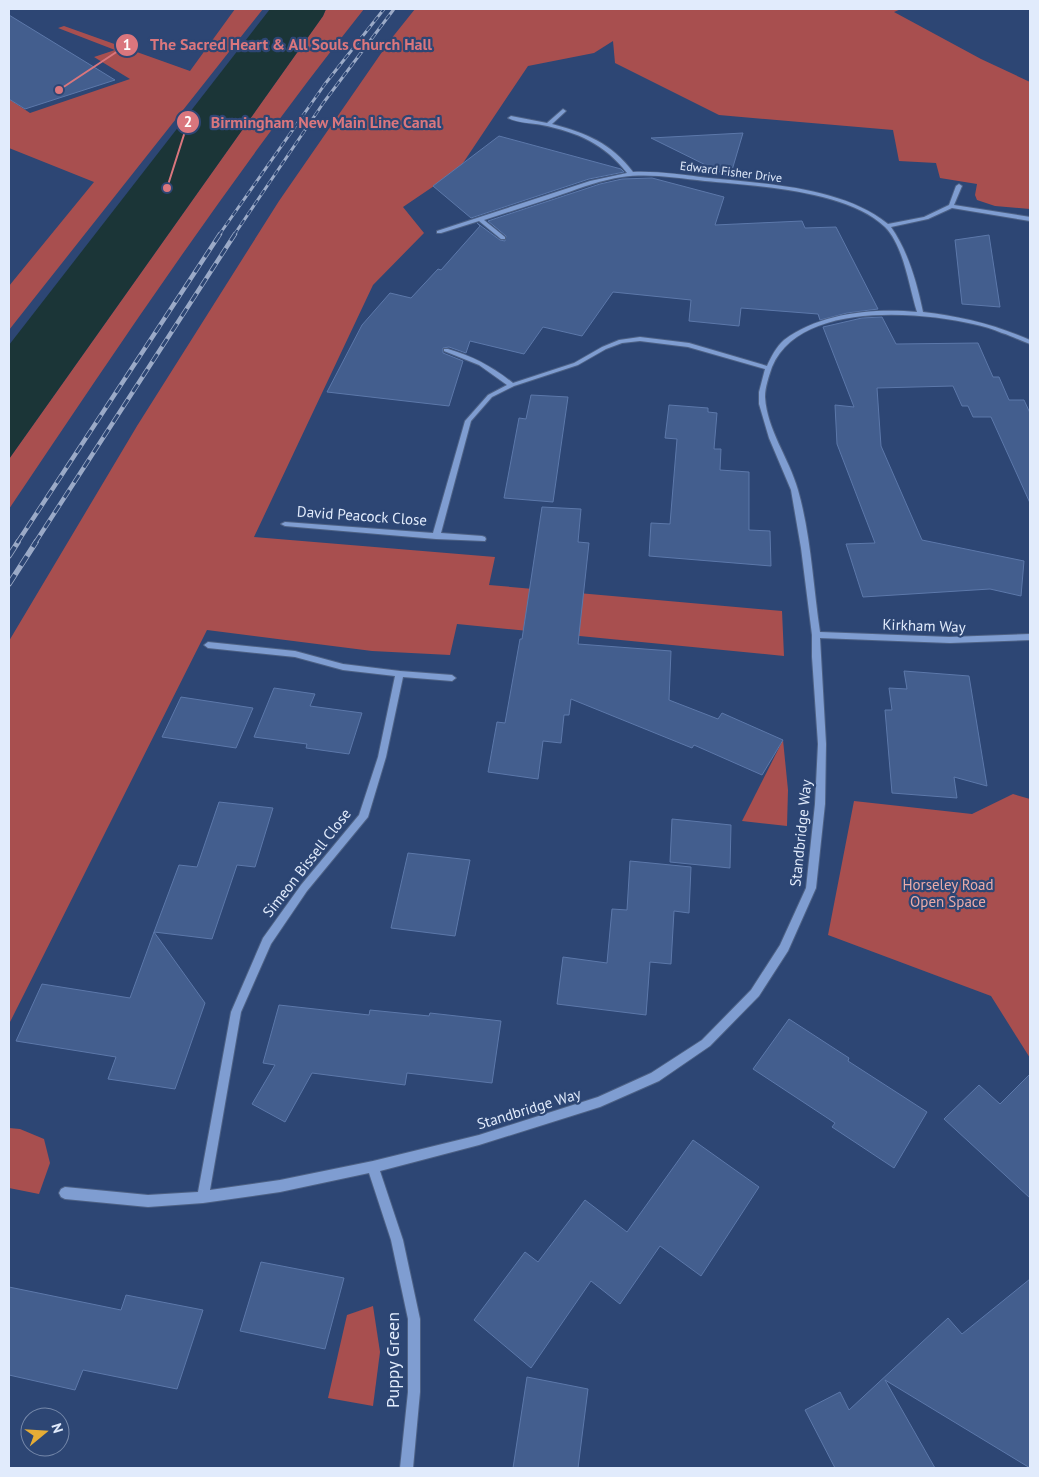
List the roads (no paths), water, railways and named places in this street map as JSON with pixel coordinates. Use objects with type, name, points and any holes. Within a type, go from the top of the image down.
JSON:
[{"type":"street","points":[[548,125],[563,111]]},
{"type":"street","points":[[511,118],[548,125],[602,144],[623,160],[632,174]]},
{"type":"street","name":"Edward Fisher Drive","points":[[439,232],[600,180],[632,174],[733,182],[809,193],[838,200],[861,209],[887,226],[901,248],[920,312]]},
{"type":"street","points":[[951,206],[959,186]]},
{"type":"street","points":[[887,226],[926,218],[951,206],[1030,219]]},
{"type":"street","points":[[480,220],[503,238]]},
{"type":"street","name":"Standbridge Way","points":[[66,1193],[148,1201],[202,1197],[280,1186],[373,1168],[479,1140],[590,1105],[655,1077],[706,1043],[755,993],[784,948],[811,888],[820,804],[822,744],[816,635],[796,494],[770,434],[761,394],[768,368],[785,343],[804,329],[833,320],[867,314],[920,312],[964,319],[1015,334],[1030,342]]},
{"type":"street","name":"David Peacock Close","points":[[436,536],[468,421],[490,396],[512,385],[576,364],[604,348],[621,341],[640,339],[689,345],[768,368]]},
{"type":"street","points":[[446,350],[473,358],[488,366],[512,385]]},
{"type":"street","name":"David Peacock Close","points":[[285,524],[482,539]]},
{"type":"street","name":"Kirkham Way","points":[[816,635],[906,640],[979,641],[1030,636]]},
{"type":"street","points":[[208,644],[295,654],[343,667],[452,678]]},
{"type":"street","name":"Simeon Bissell Close","points":[[202,1197],[236,1012],[266,941],[304,888],[363,817],[382,757],[400,674]]},
{"type":"street","name":"Puppy Green","points":[[373,1168],[397,1240],[414,1319],[414,1392],[406,1468]]},
{"type":"railway","points":[[219,235],[325,84],[384,9]]},
{"type":"railway","points":[[234,235],[324,102],[394,9]]},
{"type":"railway","points":[[17,543],[220,234]]},
{"type":"railway","points":[[35,543],[235,234]]},
{"type":"railway","points":[[9,556],[18,542]]},
{"type":"railway","points":[[9,584],[36,542]]},
{"type":"place","name":"The Sacred Heart & All Souls Church Hall","points":[[59,90]]},
{"type":"place","name":"Birmingham New Main Line Canal","points":[[167,188]]},
{"type":"park label","name":"Horseley Road Open Space","points":[[948,894]]}]
